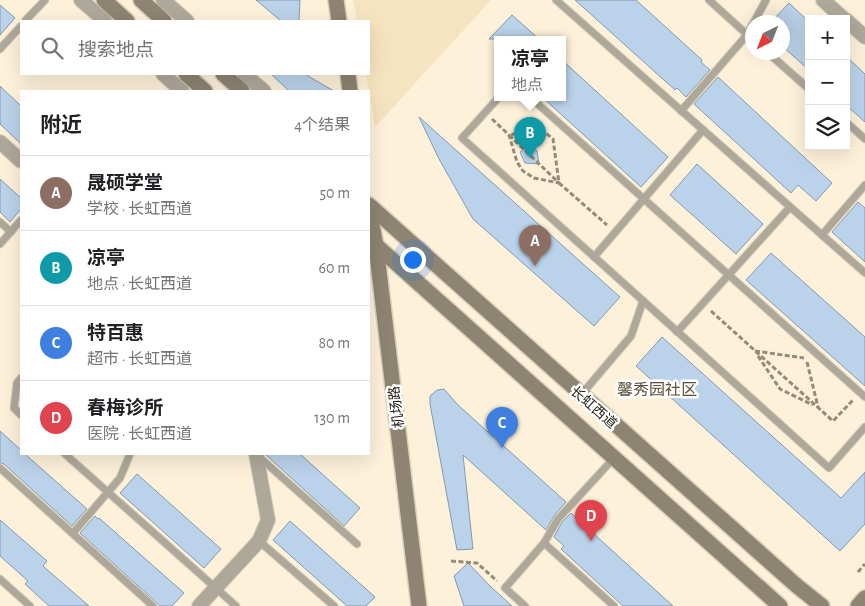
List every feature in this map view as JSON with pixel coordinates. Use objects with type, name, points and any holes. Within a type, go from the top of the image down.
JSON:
[{"type":"street","points":[[81,0],[104,20]]},
{"type":"street","points":[[104,0],[126,20]]},
{"type":"street","points":[[141,0],[163,20]]},
{"type":"street","points":[[164,0],[186,20]]},
{"type":"street","points":[[336,0],[339,20]]},
{"type":"street","points":[[823,0],[840,15]]},
{"type":"street","points":[[850,24],[865,37]]},
{"type":"street","points":[[164,75],[181,90]]},
{"type":"street","points":[[187,75],[204,90]]},
{"type":"street","points":[[224,75],[241,90]]},
{"type":"street","points":[[245,75],[263,90]]},
{"type":"street","points":[[348,75],[350,90]]},
{"type":"street","points":[[0,142],[20,160]]},
{"type":"street","name":"长虹西道","points":[[370,208],[797,586],[822,606]]},
{"type":"street","name":"机场路","points":[[370,219],[374,265],[422,603]]},
{"type":"street","name":"长虹西道","points":[[372,242],[780,606]]},
{"type":"street","points":[[199,606],[259,541],[268,520],[256,455]]},
{"type":"street","points":[[858,606],[865,598]]},
{"type":"lane","points":[[26,20],[44,0]]},
{"type":"lane","points":[[556,0],[865,273]]},
{"type":"lane","points":[[709,0],[745,32]]},
{"type":"lane","points":[[758,15],[766,0]]},
{"type":"lane","points":[[0,49],[20,27]]},
{"type":"lane","points":[[681,111],[745,42]]},
{"type":"lane","points":[[777,60],[805,85]]},
{"type":"lane","points":[[496,101],[462,138],[829,468],[865,427]]},
{"type":"lane","points":[[534,101],[862,395]]},
{"type":"lane","points":[[850,126],[865,139]]},
{"type":"lane","points":[[594,257],[702,130]]},
{"type":"lane","points":[[822,235],[865,184]]},
{"type":"lane","points":[[677,332],[790,207]]},
{"type":"lane","points":[[0,244],[20,221]]},
{"type":"lane","points":[[0,222],[11,232]]},
{"type":"lane","points":[[581,395],[631,336],[643,301]]},
{"type":"lane","points":[[20,379],[16,384],[14,408],[20,414]]},
{"type":"lane","points":[[66,455],[236,606]]},
{"type":"lane","points":[[73,533],[120,478],[130,455]]},
{"type":"lane","points":[[257,455],[356,544]]},
{"type":"lane","points":[[525,606],[505,588],[544,544],[558,519],[614,458]]},
{"type":"lane","points":[[0,468],[153,606]]},
{"type":"lane","points":[[259,541],[334,606]]},
{"type":"lane","points":[[544,544],[614,606]]},
{"type":"lane","points":[[0,579],[30,606]]},
{"type":"path","points":[[485,113],[559,183],[615,232]]},
{"type":"path","points":[[509,134],[541,129],[553,139],[559,183]]},
{"type":"path","points":[[509,134],[517,162],[523,171],[534,178],[559,183]]},
{"type":"path","points":[[703,304],[833,421],[862,395]]},
{"type":"path","points":[[755,351],[807,359],[818,407]]},
{"type":"path","points":[[755,351],[780,389],[818,407]]},
{"type":"path","points":[[451,561],[477,563],[505,588]]},
{"type":"path","points":[[858,572],[865,564]]},
{"type":"shaded area","points":[[353,0],[491,0],[375,127],[366,75],[370,75],[370,20],[357,20]]},
{"type":"building","points":[[256,0],[300,0],[299,20],[280,20]]},
{"type":"building","points":[[575,0],[636,0],[702,60],[701,62],[710,70],[686,97],[677,88],[675,90]]},
{"type":"building","points":[[789,3],[805,18],[805,66],[790,53],[790,15],[778,15]]},
{"type":"building","points":[[0,5],[15,18],[0,35]]},
{"type":"building","points":[[512,15],[536,36],[494,36],[494,39],[489,39]]},
{"type":"building","points":[[850,60],[865,74],[865,122],[850,109]]},
{"type":"building","points":[[566,64],[668,157],[641,187],[546,101],[566,101]]},
{"type":"building","points":[[272,75],[308,75],[332,90],[288,90]]},
{"type":"building","points":[[718,77],[832,183],[816,201],[798,185],[791,193],[694,104]]},
{"type":"building","points":[[0,86],[20,105],[20,143],[0,124]]},
{"type":"building","points":[[419,117],[620,297],[594,326],[473,219],[439,159]]},
{"type":"building","points":[[528,145],[537,151],[539,164],[525,163],[520,152]]},
{"type":"building","points":[[697,164],[763,224],[736,254],[670,195]]},
{"type":"building","points":[[0,179],[20,197],[20,210],[10,222],[0,212]]},
{"type":"building","points":[[858,202],[865,208],[865,262],[832,232]]},
{"type":"building","points":[[771,253],[865,337],[865,386],[746,280]]},
{"type":"building","points":[[662,337],[841,498],[865,472],[865,524],[840,551],[636,366]]},
{"type":"building","points":[[444,389],[458,405],[566,502],[554,516],[546,530],[463,455],[473,549],[457,550],[430,404],[430,396],[437,390]]},
{"type":"building","points":[[0,431],[20,449],[20,455],[26,455],[87,509],[72,526],[4,464],[0,463]]},
{"type":"building","points":[[266,455],[301,455],[360,508],[344,526]]},
{"type":"building","points":[[137,474],[221,549],[204,568],[120,493]]},
{"type":"building","points":[[571,513],[673,606],[623,606],[561,549],[564,546],[554,537],[562,522]]},
{"type":"building","points":[[95,516],[184,593],[172,606],[160,606],[80,533]]},
{"type":"building","points":[[0,520],[47,561],[43,566],[89,606],[49,606],[25,584],[28,581],[0,556]]},
{"type":"building","points":[[290,521],[375,597],[366,606],[347,606],[273,540]]},
{"type":"building","points":[[468,563],[512,606],[464,606],[454,576]]},
{"type":"place","name":"凉亭","points":[[530,158]]},
{"type":"place","name":"晟硕学堂","points":[[535,266]]},
{"type":"place","name":"特百惠","points":[[502,448]]},
{"type":"place","name":"春梅诊所","points":[[591,541]]},
{"type":"district","name":"馨秀园社区","points":[[657,389]]}]
